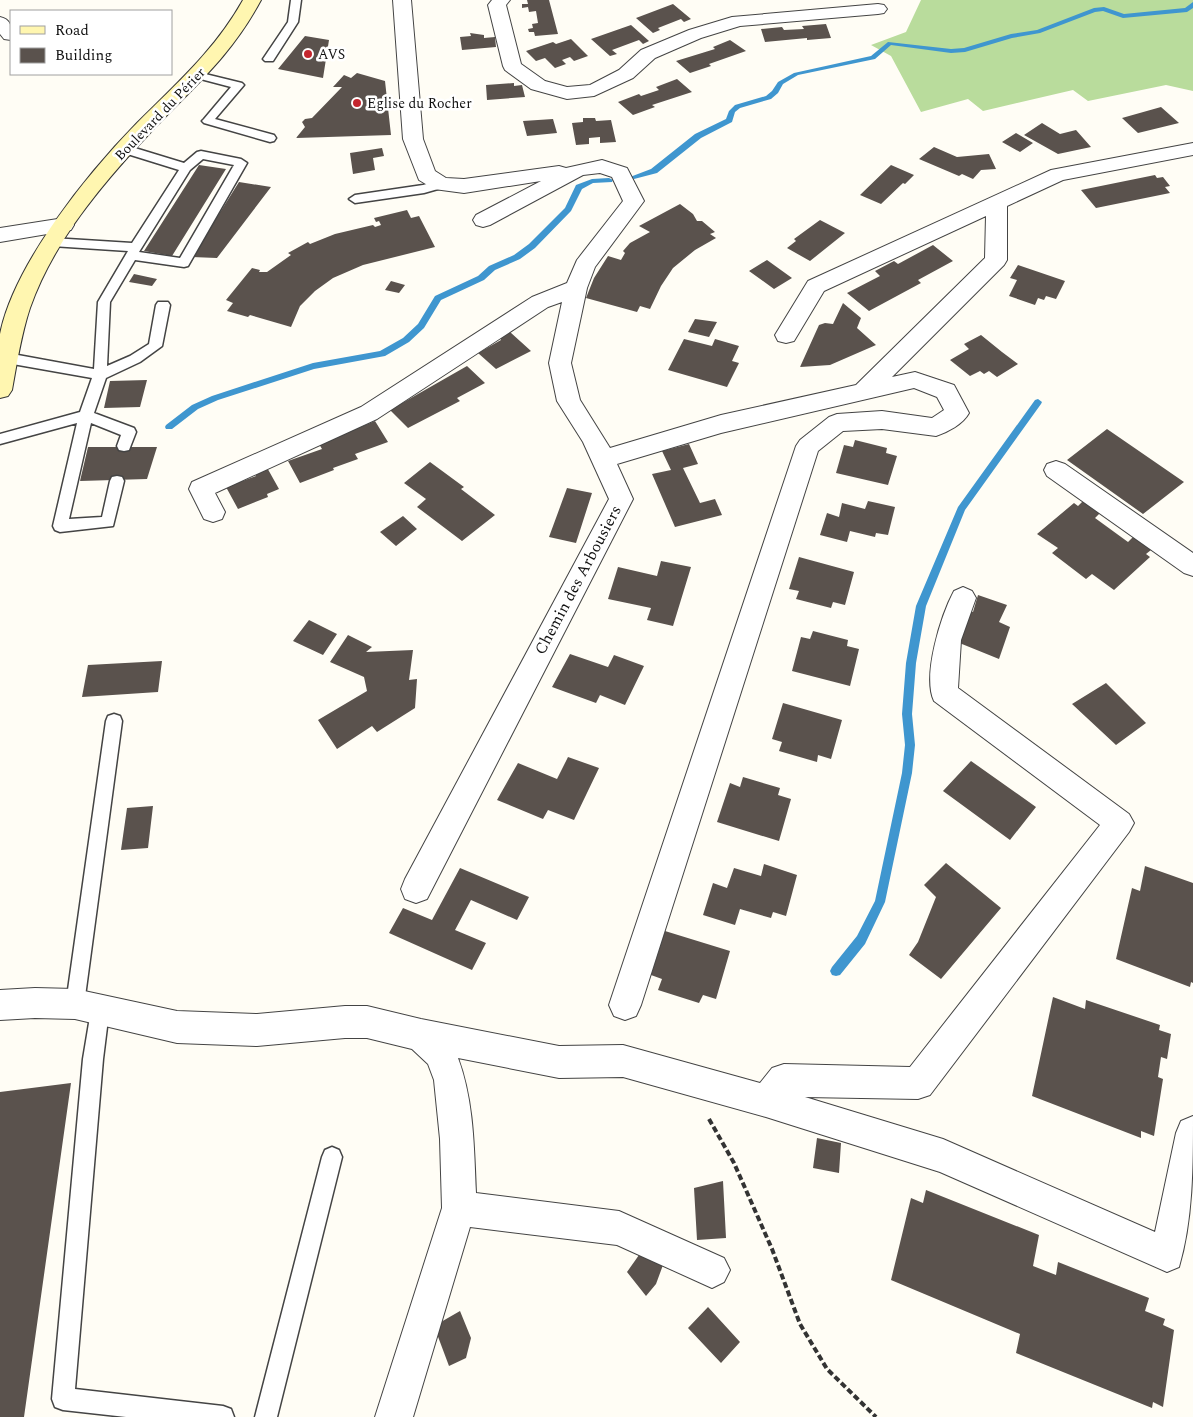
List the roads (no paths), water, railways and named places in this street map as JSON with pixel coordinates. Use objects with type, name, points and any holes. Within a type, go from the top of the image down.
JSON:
[{"type":"street","name":"Boulevard du Périer","points":[[0,390],[22,300],[58,234],[88,191],[125,149],[216,57],[241,24],[252,0]]},
{"type":"street","points":[[402,0],[412,140],[426,175],[441,184]]},
{"type":"street","points":[[501,0],[497,5],[512,66],[538,85],[567,93],[594,90],[626,74],[648,54],[695,34],[738,21],[878,9]]},
{"type":"street","points":[[786,335],[816,286],[996,202],[1058,175],[1193,149]]},
{"type":"street","name":"Chemin des Arbousiers","points":[[416,890],[621,499],[594,439],[569,400],[560,363],[576,288],[585,265],[634,201],[620,174],[602,166],[464,186],[441,184]]},
{"type":"street","name":"Chemin des Arbousiers","points":[[483,220],[578,170]]},
{"type":"street","points":[[865,390],[996,260],[996,202]]},
{"type":"street","points":[[0,235],[58,234]]},
{"type":"street","points":[[213,512],[201,489],[369,413],[540,302],[576,288]]},
{"type":"street","points":[[603,459],[721,424],[914,380],[946,391],[957,413],[936,427],[882,420],[837,423],[808,446],[625,1005]]},
{"type":"street","points":[[1056,470],[1193,566]]},
{"type":"street","points":[[766,1101],[784,1080],[918,1083],[1119,823],[944,693],[948,640],[963,598]]},
{"type":"street","points":[[0,1005],[35,1003],[88,1008],[177,1027],[257,1030],[345,1022],[368,1022],[421,1035],[559,1062],[623,1061],[766,1101],[943,1156],[1167,1255],[1193,1133]]},
{"type":"street","points":[[394,1417],[458,1208],[457,1140],[450,1080],[440,1053],[421,1035]]},
{"type":"street","points":[[458,1208],[619,1228],[712,1270]]},
{"type":"lane","points":[[269,59],[294,22],[296,0]]},
{"type":"lane","points":[[198,75],[238,85],[208,121],[270,138]]},
{"type":"lane","points":[[125,149],[186,168]]},
{"type":"lane","points":[[58,234],[133,251],[184,263],[241,163],[201,155],[186,168],[133,251],[104,302],[100,375],[86,416],[60,526],[108,522],[117,481]]},
{"type":"lane","points":[[354,199],[424,189],[441,184]]},
{"type":"lane","points":[[7,358],[100,375],[135,359],[155,346],[163,305]]},
{"type":"lane","points":[[0,439],[86,416],[129,432],[124,446]]},
{"type":"lane","points":[[114,721],[88,1008],[93,1059],[63,1399],[223,1417]]},
{"type":"lane","points":[[266,1417],[332,1157]]},
{"type":"waterway","points":[[634,177],[654,171],[698,136],[729,120],[732,111],[738,106],[769,97],[775,92],[780,83],[796,74],[873,58],[890,43],[951,51],[965,50],[1011,36],[1038,32],[1094,10],[1104,9],[1123,16],[1187,10],[1193,4]]},
{"type":"waterway","points":[[169,427],[195,407],[215,398],[313,366],[382,354],[406,340],[421,326],[438,298],[481,278],[492,268],[517,257],[532,246],[568,209],[579,187],[592,181],[609,180]]},
{"type":"waterway","points":[[836,971],[861,940],[880,902],[907,773],[910,745],[907,714],[911,663],[921,606],[961,509],[1038,402]]},
{"type":"place","name":"AVS","points":[[308,54]]},
{"type":"place","name":"Eglise du Rocher","points":[[357,103]]}]
